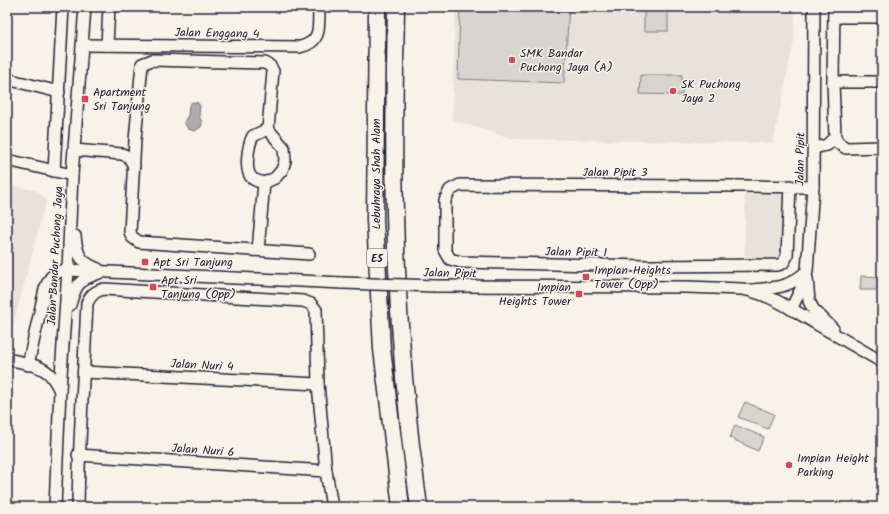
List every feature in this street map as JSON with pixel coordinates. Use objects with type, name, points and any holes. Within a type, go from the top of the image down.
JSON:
[{"type":"highway","name":"Lebuhraya Shah Alam","points":[[377,7],[376,228],[382,349],[401,507]]},
{"type":"highway","name":"Lebuhraya Shah Alam","points":[[396,7],[395,212],[400,330],[419,507]]},
{"type":"street","points":[[54,170],[63,7]]},
{"type":"street","name":"Jalan Bandar Puchong Jaya","points":[[55,507],[72,175],[85,7]]},
{"type":"street","points":[[108,45],[109,7]]},
{"type":"street","name":"Jalan Enggang 4","points":[[83,45],[300,47],[312,43],[316,38],[318,32],[319,7]]},
{"type":"street","name":"Jalan Pipit","points":[[791,309],[800,291],[807,271],[813,187],[814,7]]},
{"type":"street","points":[[882,17],[834,12],[833,82],[836,140],[846,148],[882,147]]},
{"type":"street","points":[[268,129],[252,136],[248,151],[248,172],[252,178],[264,183],[275,178],[282,170],[285,161],[284,148],[268,129],[272,71],[270,66],[265,63],[152,60],[142,64],[130,232],[132,237],[139,242],[309,254]]},
{"type":"street","points":[[7,79],[58,92]]},
{"type":"street","points":[[833,82],[882,82]]},
{"type":"street","points":[[122,154],[130,148],[136,140]]},
{"type":"street","points":[[814,148],[827,145],[836,140]]},
{"type":"street","points":[[74,150],[122,154],[129,157],[134,166]]},
{"type":"street","points":[[7,160],[72,175]]},
{"type":"street","points":[[258,250],[264,183]]},
{"type":"street","name":"Jalan Pipit 3","points":[[445,220],[445,200],[450,190],[460,185],[813,187]]},
{"type":"street","name":"Jalan Pipit","points":[[72,186],[77,251],[80,258],[89,266],[105,271]]},
{"type":"street","name":"Jalan Pipit 1","points":[[445,220],[445,250],[450,259],[461,262],[648,266],[778,265],[784,263],[786,260],[790,186]]},
{"type":"street","points":[[28,365],[48,282],[52,275],[58,270],[68,270]]},
{"type":"street","name":"Jalan Pipit","points":[[68,270],[436,286],[686,287],[751,290],[791,309],[882,362]]},
{"type":"street","points":[[65,323],[73,296],[80,282],[87,277],[105,271]]},
{"type":"street","points":[[751,290],[787,286],[807,271]]},
{"type":"street","points":[[807,271],[809,301],[813,309],[843,339]]},
{"type":"street","points":[[78,507],[78,455],[87,303],[90,296],[96,291],[104,288],[303,302],[311,304],[316,310],[318,384],[326,471],[332,507]]},
{"type":"street","points":[[7,359],[38,367],[47,372],[53,378],[60,390]]},
{"type":"street","name":"Jalan Nuri 4","points":[[84,372],[318,384]]},
{"type":"street","name":"Jalan Nuri 6","points":[[78,455],[326,471]]},
{"type":"shaded area","points":[[455,7],[795,7],[794,41],[773,143],[514,139],[452,120]]},
{"type":"shaded area","points":[[460,7],[569,7],[564,83],[458,79]]},
{"type":"shaded area","points":[[644,7],[668,7],[668,31],[644,31]]},
{"type":"shaded area","points":[[641,75],[682,75],[682,95],[640,94]]},
{"type":"shaded area","points":[[192,102],[198,103],[200,106],[199,115],[202,123],[201,127],[195,131],[188,129],[184,122],[188,115],[189,105]]},
{"type":"shaded area","points":[[7,184],[37,191],[45,198],[46,201],[13,326],[7,331]]},
{"type":"shaded area","points":[[745,188],[786,190],[782,260],[745,262]]},
{"type":"shaded area","points":[[861,276],[882,277],[882,290],[860,290]]},
{"type":"shaded area","points":[[745,402],[774,414],[768,429],[738,417]]},
{"type":"shaded area","points":[[735,425],[764,437],[758,451],[730,438]]},
{"type":"place","name":"SMK Bandar Puchong Jaya (A)","points":[[512,60]]},
{"type":"place","name":"SK Puchong Jaya 2","points":[[673,91]]},
{"type":"place","name":"Apartment Sri Tanjung","points":[[85,99]]},
{"type":"place","name":"Apt Sri Tanjung","points":[[145,262]]},
{"type":"place","name":"Impian Heights Tower (Opp)","points":[[586,277]]},
{"type":"place","name":"Apt Sri Tanjung (Opp)","points":[[153,287]]},
{"type":"place","name":"Impian Heights Tower","points":[[579,294]]},
{"type":"place","name":"Impian Height Parking","points":[[789,465]]}]
